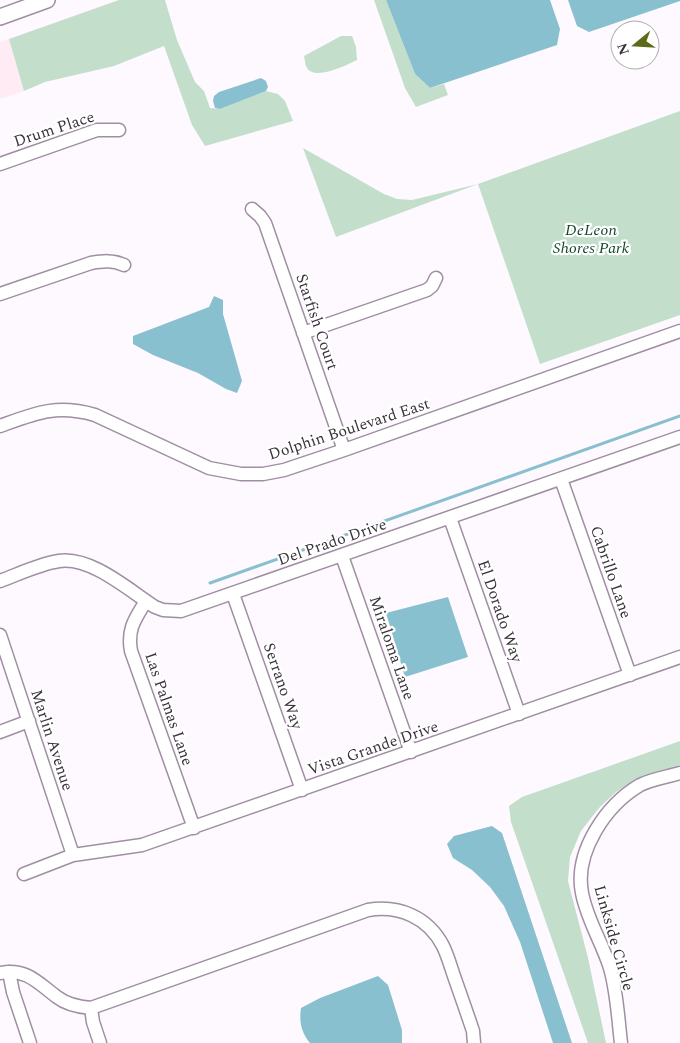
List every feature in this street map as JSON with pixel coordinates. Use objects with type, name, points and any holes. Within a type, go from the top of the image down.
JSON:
[{"type":"main road","points":[[0,17],[47,0]]},
{"type":"street","name":"Drum Place","points":[[0,164],[97,130],[119,130]]},
{"type":"street","name":"Starfish Court","points":[[252,209],[265,223],[344,450]]},
{"type":"street","points":[[0,294],[91,262],[114,262],[124,266]]},
{"type":"street","points":[[303,333],[427,290],[432,286],[436,278]]},
{"type":"street","name":"Dolphin Boulevard East","points":[[0,426],[46,411],[64,409],[80,411],[95,415],[198,465],[219,471],[263,474],[284,470],[344,450],[680,332]]},
{"type":"street","name":"Del Prado Drive","points":[[0,581],[57,561],[75,562],[108,575],[146,601],[163,610],[181,611],[680,436]]},
{"type":"street","name":"Cabrillo Lane","points":[[561,479],[630,675]]},
{"type":"street","name":"El Dorado Way","points":[[450,518],[519,714]]},
{"type":"street","name":"Miraloma Lane","points":[[342,556],[411,752]]},
{"type":"street","name":"Serrano Way","points":[[233,594],[302,790]]},
{"type":"street","name":"Las Palmas Lane","points":[[146,601],[133,622],[130,632],[131,651],[194,828]]},
{"type":"street","name":"Marlin Avenue","points":[[0,635],[73,855]]},
{"type":"street","name":"Vista Grande Drive","points":[[24,874],[73,855],[142,846],[680,657]]},
{"type":"street","points":[[0,732],[29,721]]},
{"type":"street","name":"Linkside Circle","points":[[621,1043],[610,967],[590,922],[581,890],[585,853],[598,827],[611,809],[626,794],[642,784],[680,773]]},
{"type":"street","points":[[4,972],[30,977],[69,1004],[91,1008],[368,910],[383,908],[400,910],[415,916],[430,928],[440,941],[473,1030],[474,1043]]},
{"type":"street","points":[[4,972],[13,992],[30,1043]]},
{"type":"street","points":[[91,1008],[93,1022],[100,1043]]},
{"type":"shaded area","points":[[9,39],[24,91],[0,99],[0,42]]},
{"type":"green space","points":[[119,0],[165,0],[177,40],[195,82],[204,91],[210,108],[220,109],[266,91],[278,94],[285,101],[293,121],[205,146],[192,125],[164,46],[114,66],[45,82],[24,91],[9,39]]},
{"type":"green space","points":[[374,0],[386,0],[415,74],[430,88],[444,84],[448,95],[416,107],[405,88]]},
{"type":"green space","points":[[341,36],[352,36],[356,47],[357,60],[331,71],[311,72],[305,64],[304,56]]},
{"type":"green space","name":"DeLeon Shores Park","points":[[680,111],[680,315],[540,364],[478,184]]},
{"type":"green space","points":[[303,148],[384,194],[397,199],[412,200],[478,184],[336,237]]},
{"type":"green space","points":[[680,741],[680,765],[635,779],[616,792],[599,808],[581,831],[570,857],[568,881],[588,958],[606,1043],[588,1043],[511,822],[509,806],[522,797]]},
{"type":"water","points":[[386,0],[550,0],[560,29],[557,45],[430,88],[415,74]]},
{"type":"water","points":[[568,0],[680,0],[624,20],[610,20],[610,25],[589,32],[577,26]]},
{"type":"water","points":[[261,78],[266,81],[268,87],[266,91],[220,109],[215,108],[214,96],[219,92]]},
{"type":"water","points":[[214,296],[223,300],[223,314],[242,381],[237,393],[133,344],[133,336],[209,307]]},
{"type":"water","points":[[448,597],[468,657],[405,677],[386,613]]},
{"type":"water","points":[[492,826],[502,833],[572,1043],[553,1043],[520,942],[504,906],[490,887],[472,870],[453,858],[447,844],[454,836]]},
{"type":"water","points":[[378,976],[388,985],[402,1030],[402,1043],[310,1043],[301,1026],[301,1008],[320,998]]},
{"type":"waterway","points":[[210,583],[680,416]]}]
